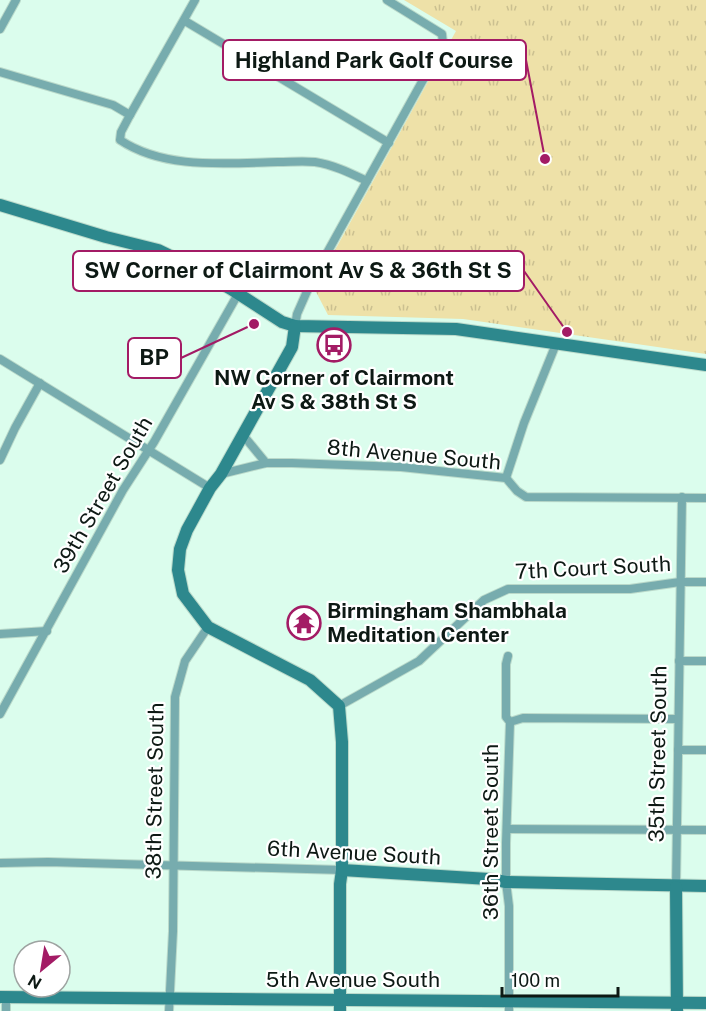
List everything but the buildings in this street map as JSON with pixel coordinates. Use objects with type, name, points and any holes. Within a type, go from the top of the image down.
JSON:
[{"type":"street","points":[[0,29],[16,0]]},
{"type":"street","points":[[340,1006],[342,742],[339,706],[310,680],[208,627],[183,594],[178,570],[180,549],[187,530],[292,347],[297,314],[312,280],[443,44],[442,34],[387,0]]},
{"type":"street","points":[[192,1],[185,21],[130,115],[121,132],[120,140],[134,149],[161,157],[204,163],[313,162],[339,167],[367,181]]},
{"type":"street","points":[[185,21],[389,143]]},
{"type":"street","points":[[0,72],[113,105],[130,115]]},
{"type":"street","points":[[0,205],[95,234],[158,250],[187,264],[282,322],[295,326],[456,329],[706,365]]},
{"type":"street","name":"39th Street South","points":[[0,714],[99,532],[238,294]]},
{"type":"street","points":[[506,477],[524,423],[556,344]]},
{"type":"street","points":[[0,359],[210,488]]},
{"type":"street","points":[[0,460],[40,383]]},
{"type":"street","points":[[243,435],[266,463]]},
{"type":"street","name":"8th Avenue South","points":[[221,474],[266,463],[401,467],[506,477],[517,491],[526,497],[706,498]]},
{"type":"street","name":"35th Street South","points":[[677,1007],[676,887],[682,497]]},
{"type":"street","name":"7th Court South","points":[[339,706],[419,661],[484,600],[508,589],[630,589],[680,582],[706,582]]},
{"type":"street","name":"38th Street South","points":[[169,1005],[175,697],[185,661],[208,627]]},
{"type":"street","points":[[0,634],[47,631]]},
{"type":"street","name":"36th Street South","points":[[508,656],[506,717],[510,722],[506,882],[509,906],[509,1006]]},
{"type":"street","points":[[679,661],[706,661]]},
{"type":"street","points":[[510,722],[523,718],[678,719]]},
{"type":"street","points":[[678,750],[706,750]]},
{"type":"street","points":[[507,829],[706,830]]},
{"type":"street","name":"6th Avenue South","points":[[0,863],[48,862],[342,870],[506,882],[706,886]]},
{"type":"street","points":[[3,998],[6,1011]]},
{"type":"street","name":"5th Avenue South","points":[[3,998],[169,1005],[677,1007],[706,1003]]},
{"type":"green space","points":[[404,0],[706,0],[706,354],[463,319],[328,315],[314,288],[456,31]]},
{"type":"place","name":"Highland Park Golf Course","points":[[545,159]]},
{"type":"place","name":"BP","points":[[254,324]]},
{"type":"place","name":"SW Corner of Clairmont Av S & 36th St S","points":[[567,332]]},
{"type":"place","name":"NW Corner of Clairmont Av S & 38th St S","points":[[334,345]]},
{"type":"place","name":"Birmingham Shambhala Meditation Center","points":[[304,623]]}]
